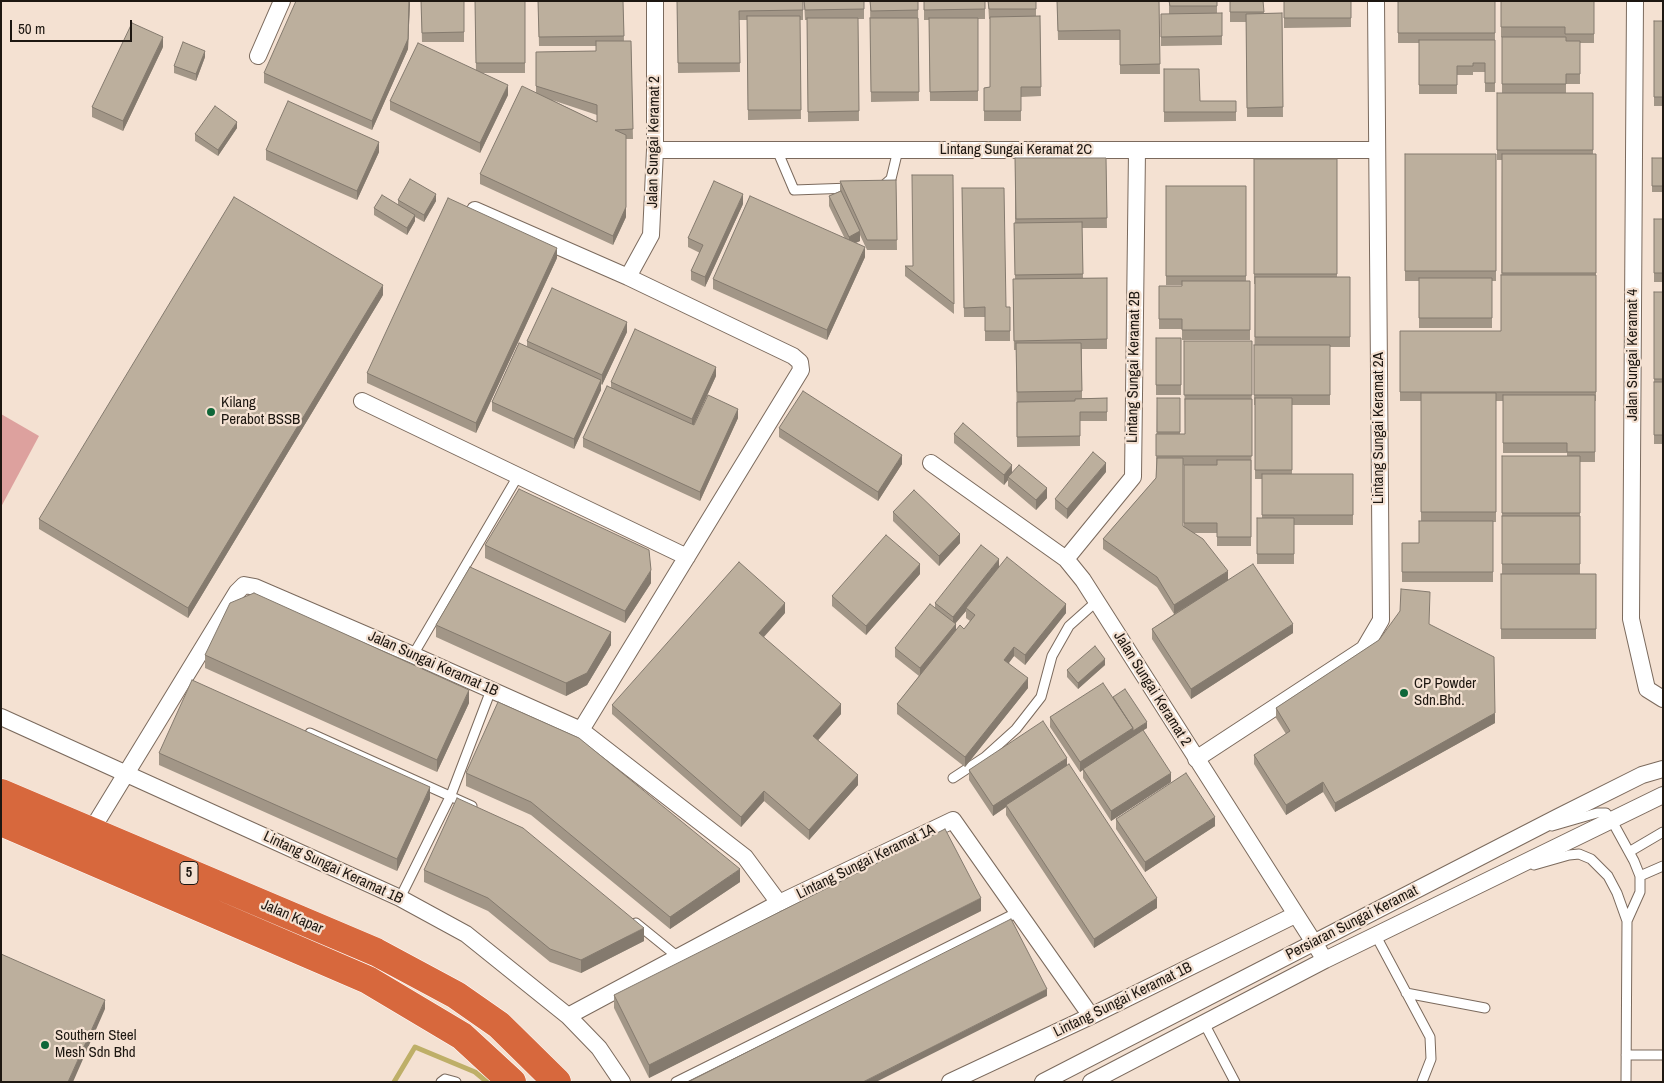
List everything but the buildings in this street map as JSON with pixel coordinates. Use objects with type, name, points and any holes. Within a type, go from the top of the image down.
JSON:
[{"type":"highway","name":"Jalan Kapar","points":[[1,793],[376,952],[448,990],[499,1026],[557,1082]]},
{"type":"highway","name":"Jalan Kapar","points":[[1,822],[368,980],[462,1036],[512,1082]]},
{"type":"street","points":[[258,56],[282,1]]},
{"type":"street","name":"Jalan Sungai Keramat 2","points":[[628,277],[651,235],[655,150],[655,1]]},
{"type":"street","name":"Lintang Sungai Keramat 2A","points":[[1196,759],[1364,649],[1381,620],[1376,1]]},
{"type":"street","name":"Jalan Sungai Keramat 4","points":[[1635,1],[1631,619],[1647,689],[1663,699]]},
{"type":"street","name":"Lintang Sungai Keramat 2C","points":[[655,150],[1377,150]]},
{"type":"street","name":"Lintang Sungai Keramat 2B","points":[[1066,559],[1133,477],[1136,150]]},
{"type":"street","points":[[475,210],[628,277],[793,356],[800,362],[801,370],[580,730]]},
{"type":"street","points":[[362,401],[687,557]]},
{"type":"street","name":"Jalan Sungai Keramat 2","points":[[931,463],[1066,559],[1083,580],[1325,960]]},
{"type":"street","name":"Jalan Sungai Keramat 1B","points":[[91,831],[126,772],[188,680],[237,592],[244,585],[255,587],[414,655],[580,730],[745,857],[779,903]]},
{"type":"street","name":"Lintang Sungai Keramat 1B","points":[[1,717],[126,772],[400,898],[466,934],[568,1016],[599,1048],[622,1082]]},
{"type":"street","name":"Persiaran Sungai Keramat","points":[[1043,1082],[1532,830],[1642,775],[1663,769]]},
{"type":"street","name":"Persiaran Sungai Keramat","points":[[1091,1082],[1325,960],[1612,821],[1663,794]]},
{"type":"street","name":"Lintang Sungai Keramat 1A","points":[[568,1016],[779,903],[953,820],[1091,1016]]},
{"type":"street","name":"Lintang Sungai Keramat 1B","points":[[950,1082],[1091,1016],[1295,915]]},
{"type":"lane","points":[[777,150],[794,190],[869,187],[888,184],[898,150]]},
{"type":"lane","points":[[414,655],[518,476]]},
{"type":"lane","points":[[953,778],[985,757],[1016,729],[1041,697],[1052,656],[1069,626],[1097,601]]},
{"type":"lane","points":[[400,898],[451,795],[491,690]]},
{"type":"lane","points":[[300,729],[451,795],[485,812]]},
{"type":"lane","points":[[1532,830],[1559,825],[1597,813],[1606,814],[1612,821],[1640,876],[1640,892],[1627,921]]},
{"type":"lane","points":[[1629,852],[1663,832]]},
{"type":"lane","points":[[1494,878],[1568,855],[1579,854],[1591,859],[1608,876],[1617,893],[1627,921],[1626,1082]]},
{"type":"lane","points":[[1640,876],[1663,866]]},
{"type":"lane","points":[[676,1082],[1018,912]]},
{"type":"lane","points":[[625,914],[678,957]]},
{"type":"lane","points":[[1376,936],[1430,1037],[1431,1059],[1422,1082]]},
{"type":"lane","points":[[1406,993],[1485,1008]]},
{"type":"lane","points":[[1204,1023],[1235,1082]]},
{"type":"lane","points":[[1626,1055],[1663,1055]]},
{"type":"lane","points":[[441,1082],[445,1079],[456,1082]]},
{"type":"shaded area","points":[[1,414],[39,436],[1,507]]},
{"type":"waterway","points":[[394,1082],[415,1047],[475,1072],[487,1082]]},
{"type":"place","name":"Kilang Perabot BSSB","points":[[211,412]]},
{"type":"place","name":"CP Powder Sdn.Bhd.","points":[[1404,693]]},
{"type":"place","name":"Southern Steel Mesh Sdn Bhd","points":[[45,1045]]}]
